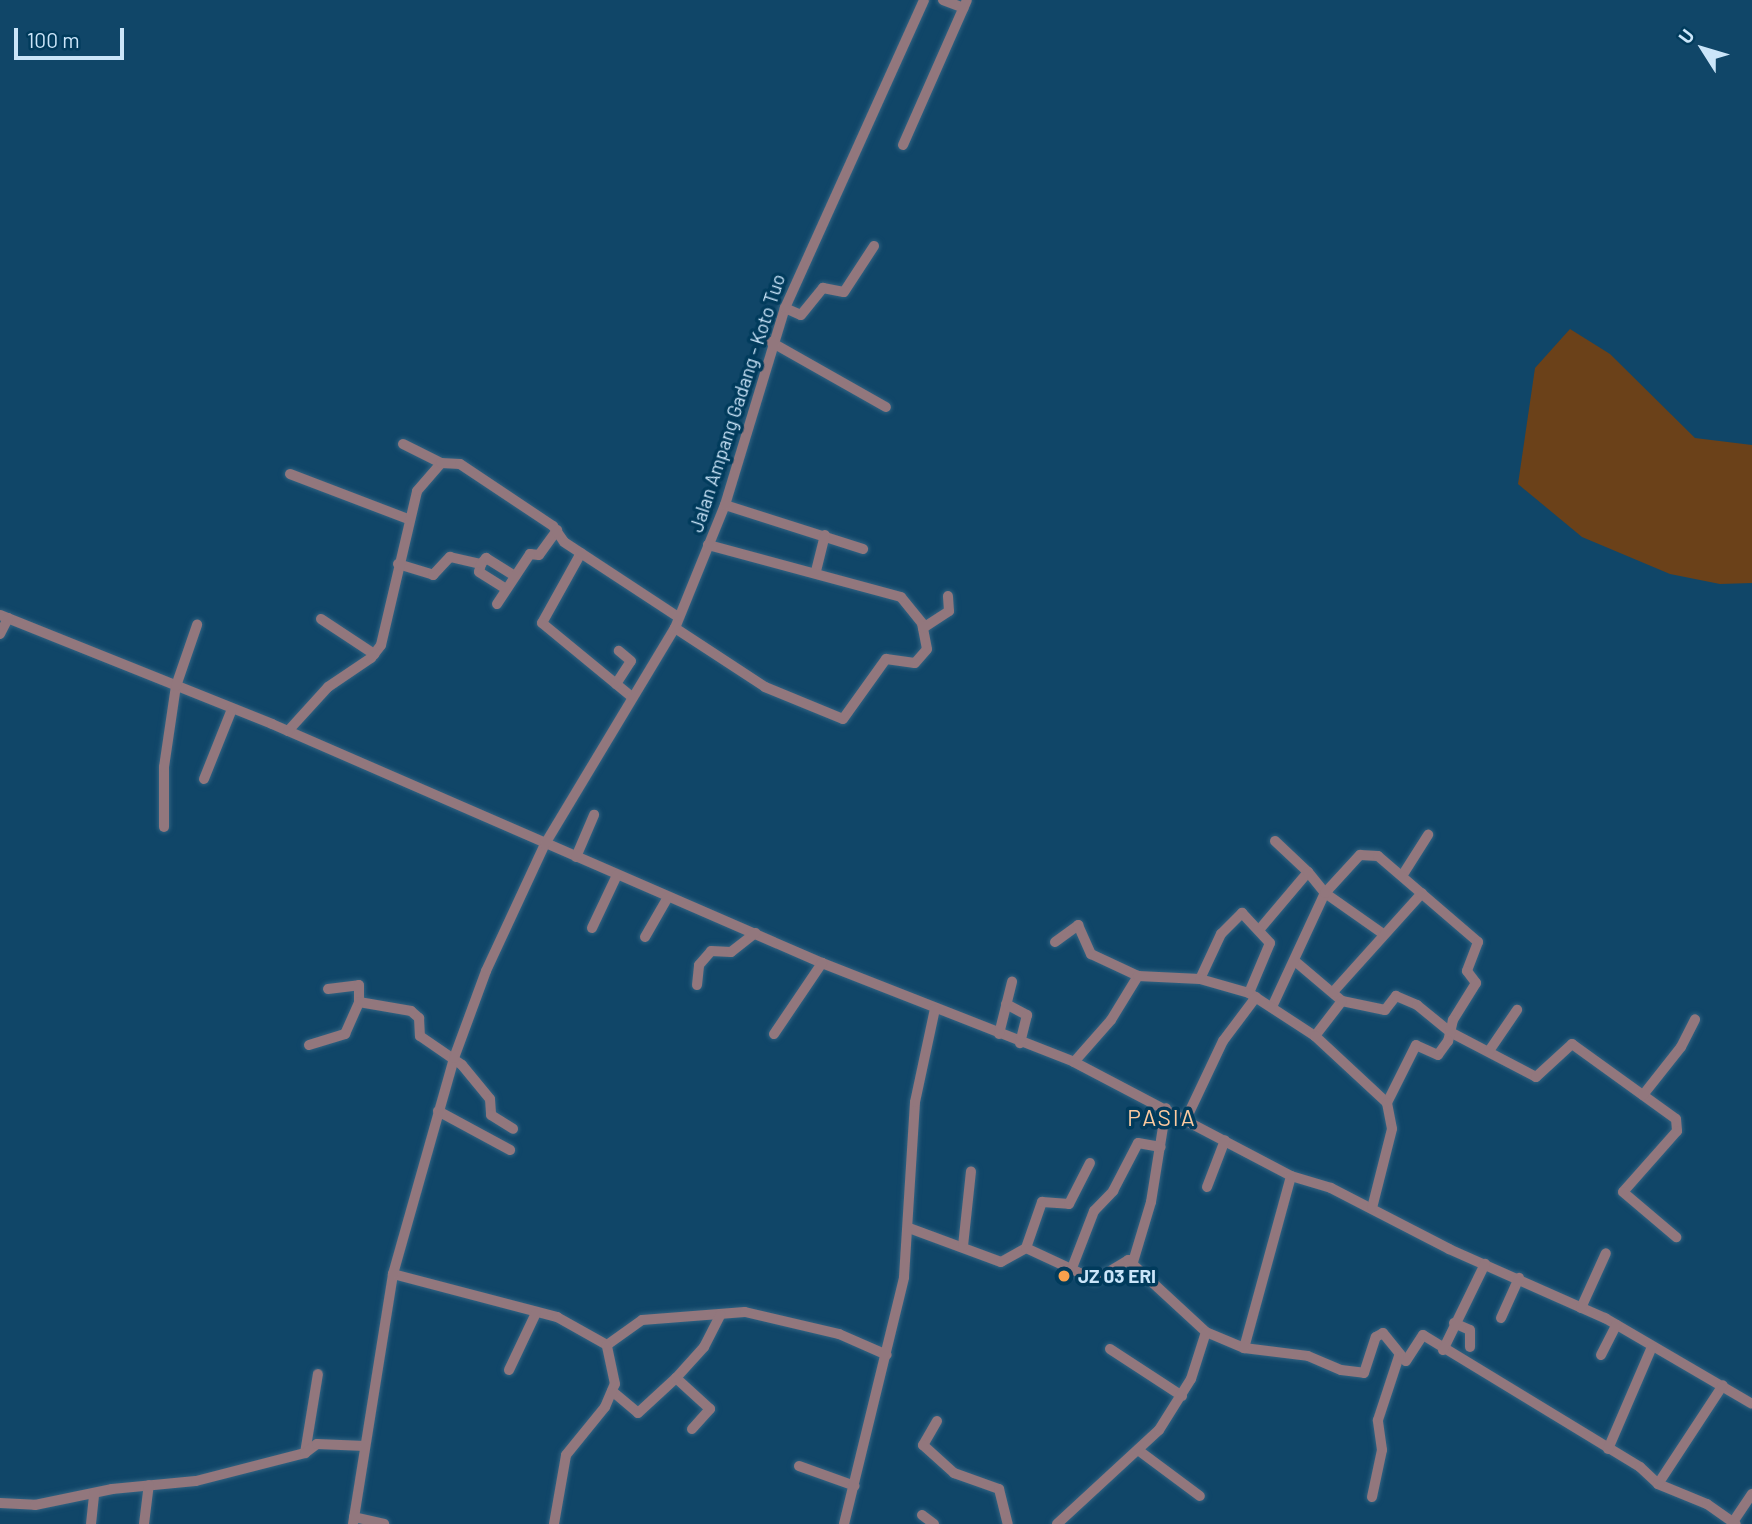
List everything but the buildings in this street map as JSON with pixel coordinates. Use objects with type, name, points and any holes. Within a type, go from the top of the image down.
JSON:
[{"type":"street","name":"Jalan Ampang Gadang - Koto Tuo","points":[[354,1520],[393,1274],[454,1058],[510,913],[545,844],[675,628],[725,505],[771,342],[924,0]]},
{"type":"street","points":[[903,145],[966,4],[943,0]]},
{"type":"street","points":[[785,307],[801,315],[823,288],[842,294],[874,246]]},
{"type":"street","points":[[771,342],[886,407]]},
{"type":"street","points":[[403,444],[441,463],[460,464],[557,530],[581,553],[678,617]]},
{"type":"street","points":[[288,731],[328,687],[374,654],[383,640],[408,519],[417,491],[441,463]]},
{"type":"street","points":[[290,474],[408,519]]},
{"type":"street","points":[[725,505],[863,549]]},
{"type":"street","points":[[497,604],[515,576],[557,530]]},
{"type":"street","points":[[816,571],[825,535]]},
{"type":"street","points":[[675,628],[765,687],[842,719],[886,659],[915,663],[926,652],[923,628],[901,597],[816,571],[708,545]]},
{"type":"street","points":[[581,553],[542,623],[632,697]]},
{"type":"street","points":[[398,564],[433,575],[453,556],[481,564]]},
{"type":"street","points":[[506,589],[479,572],[485,558],[515,576]]},
{"type":"street","points":[[923,628],[949,611],[948,596]]},
{"type":"street","points":[[0,634],[4,617],[288,731],[822,963],[1074,1062],[1186,1117],[1291,1176],[1372,1208],[1616,1325],[1752,1404]]},
{"type":"street","points":[[321,619],[374,654]]},
{"type":"street","points":[[164,827],[164,767],[176,686],[197,625]]},
{"type":"street","points":[[616,684],[631,662],[619,651]]},
{"type":"street","points":[[204,779],[232,709]]},
{"type":"street","points":[[576,857],[594,815]]},
{"type":"street","points":[[1402,876],[1428,835]]},
{"type":"street","points":[[1275,841],[1308,872],[1325,893],[1382,933]]},
{"type":"street","points":[[1272,1007],[1296,962],[1325,893],[1365,852],[1378,856],[1478,943],[1467,971],[1476,983],[1438,1055],[1416,1045],[1387,1103]]},
{"type":"street","points":[[1259,930],[1308,872]]},
{"type":"street","points":[[592,928],[617,875]]},
{"type":"street","points":[[1333,992],[1382,933],[1422,893]]},
{"type":"street","points":[[645,937],[668,897]]},
{"type":"street","points":[[1186,1117],[1223,1041],[1253,995],[1270,948],[1246,915],[1236,916],[1200,979]]},
{"type":"street","points":[[1055,942],[1078,925],[1091,954],[1138,976],[1200,979],[1253,995],[1315,1036],[1387,1103],[1392,1129],[1372,1208]]},
{"type":"street","points":[[697,985],[699,965],[711,951],[731,952],[755,933]]},
{"type":"street","points":[[1296,962],[1342,1001],[1385,1010],[1396,996],[1417,1005],[1450,1032],[1540,1077],[1572,1044],[1643,1095],[1679,1127],[1623,1192],[1676,1237]]},
{"type":"street","points":[[774,1034],[822,963]]},
{"type":"street","points":[[1074,1062],[1111,1020],[1138,976]]},
{"type":"street","points":[[999,1034],[1012,982]]},
{"type":"street","points":[[309,1045],[345,1034],[359,1002],[359,985],[328,989]]},
{"type":"street","points":[[1315,1036],[1342,1001]]},
{"type":"street","points":[[359,1002],[414,1012],[420,1036],[454,1058],[490,1099],[491,1115],[513,1129]]},
{"type":"street","points":[[1006,1004],[1027,1015],[1020,1043]]},
{"type":"street","points":[[844,1524],[887,1354],[909,1228],[913,1124],[936,1009]]},
{"type":"street","points":[[1489,1051],[1517,1010]]},
{"type":"street","points":[[1643,1095],[1681,1047],[1695,1019]]},
{"type":"street","points":[[1133,1262],[1161,1147],[1166,1108]]},
{"type":"street","points":[[438,1111],[510,1150]]},
{"type":"street","points":[[1207,1187],[1225,1140]]},
{"type":"street","points":[[1072,1268],[1094,1211],[1112,1191],[1139,1143],[1161,1147]]},
{"type":"street","points":[[909,1228],[1001,1262],[1026,1248],[1042,1202],[1069,1204],[1090,1163]]},
{"type":"street","points":[[963,1246],[971,1171]]},
{"type":"street","points":[[1244,1348],[1270,1236],[1291,1176]]},
{"type":"street","points":[[1026,1248],[1100,1280],[1122,1261],[1133,1262],[1206,1332],[1244,1348],[1308,1356],[1340,1370],[1364,1373],[1376,1337],[1383,1333],[1399,1356],[1409,1359],[1423,1335],[1443,1350],[1608,1449],[1658,1484],[1734,1523],[1752,1494]]},
{"type":"street","points":[[1581,1308],[1606,1253]]},
{"type":"street","points":[[1443,1350],[1485,1264]]},
{"type":"street","points":[[393,1274],[451,1293],[498,1298],[566,1321],[607,1345]]},
{"type":"street","points":[[1501,1318],[1519,1278]]},
{"type":"street","points":[[607,1345],[642,1320],[745,1312],[839,1334],[887,1354]]},
{"type":"street","points":[[509,1370],[536,1313]]},
{"type":"street","points":[[612,1391],[638,1413],[676,1378],[704,1347],[720,1315]]},
{"type":"street","points":[[1454,1323],[1472,1333],[1470,1347]]},
{"type":"street","points":[[1601,1354],[1616,1325]]},
{"type":"street","points":[[1057,1524],[1138,1450],[1182,1396],[1206,1332]]},
{"type":"street","points":[[554,1524],[566,1455],[612,1391],[607,1345]]},
{"type":"street","points":[[1608,1449],[1652,1347]]},
{"type":"street","points":[[1110,1349],[1182,1396]]},
{"type":"street","points":[[1372,1497],[1382,1450],[1378,1420],[1399,1356]]},
{"type":"street","points":[[306,1453],[318,1374]]},
{"type":"street","points":[[676,1378],[710,1409],[692,1429]]},
{"type":"street","points":[[1658,1484],[1723,1385]]},
{"type":"street","points":[[937,1421],[923,1445],[954,1473],[999,1489],[1004,1502],[1002,1520],[1008,1524]]},
{"type":"street","points":[[0,1503],[35,1505],[94,1493],[196,1481],[306,1453],[317,1444],[365,1446]]},
{"type":"street","points":[[1138,1450],[1200,1496]]},
{"type":"street","points":[[799,1466],[855,1486]]},
{"type":"street","points":[[145,1524],[149,1485]]},
{"type":"street","points":[[91,1524],[94,1493]]},
{"type":"street","points":[[922,1515],[934,1524]]},
{"type":"street","points":[[354,1520],[384,1524]]},
{"type":"shaded area","points":[[1570,329],[1610,354],[1695,438],[1752,445],[1752,583],[1720,584],[1670,574],[1582,537],[1518,484],[1535,368]]},
{"type":"place","name":"JZ 03 ERI","points":[[1064,1276]]},
{"type":"district","name":"PASIA","points":[[1162,1117]]}]
